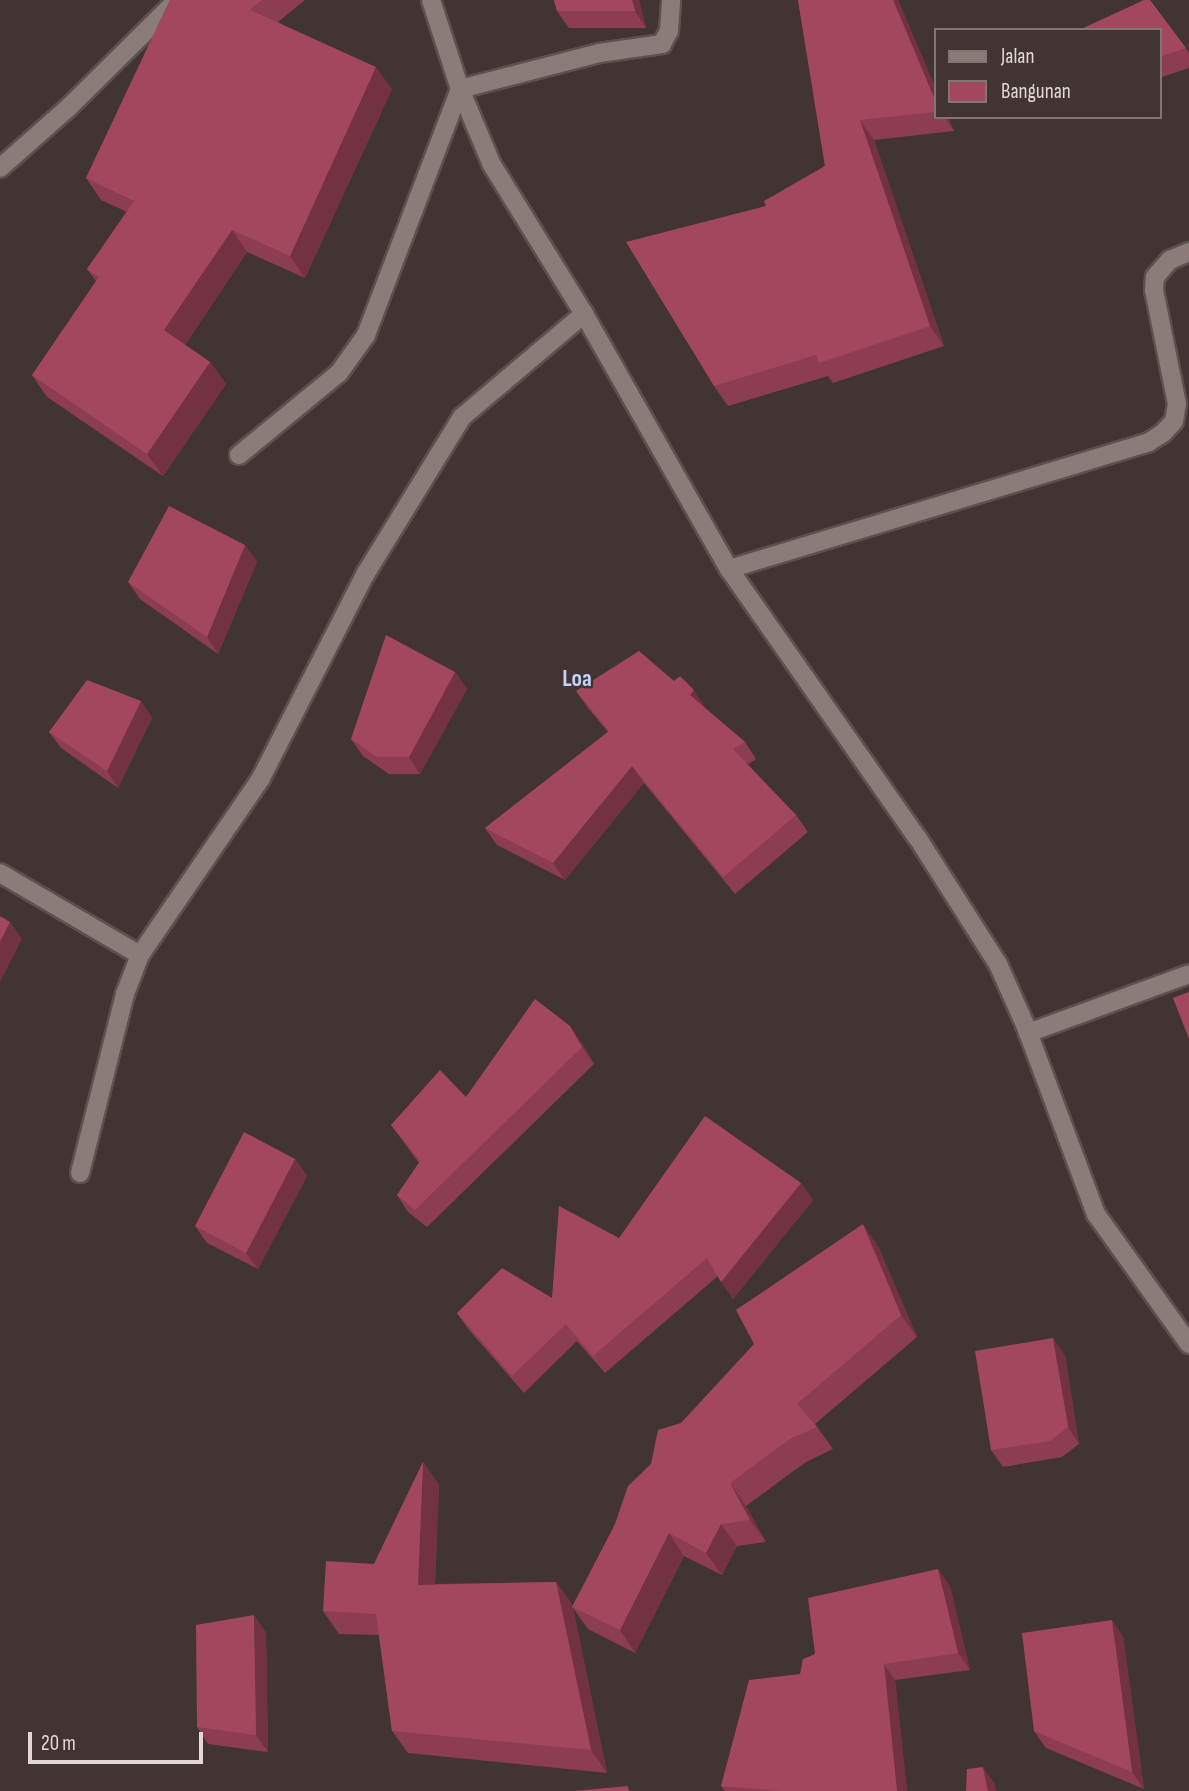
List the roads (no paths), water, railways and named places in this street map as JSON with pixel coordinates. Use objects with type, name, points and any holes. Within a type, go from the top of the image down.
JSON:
[{"type":"street","points":[[0,168],[68,108],[177,0]]},
{"type":"street","points":[[431,0],[460,89],[492,165],[584,314],[729,569],[917,837],[998,964],[1028,1033],[1096,1214],[1189,1344]]},
{"type":"street","points":[[460,89],[599,53],[662,44],[669,31],[671,0]]},
{"type":"street","points":[[239,456],[339,373],[366,335],[460,89]]},
{"type":"street","points":[[729,569],[1149,442],[1163,433],[1174,421],[1177,404],[1154,290],[1156,277],[1170,260],[1189,252]]},
{"type":"street","points":[[80,1173],[125,994],[140,956],[261,778],[366,573],[462,417],[584,314]]},
{"type":"street","points":[[0,873],[140,956]]},
{"type":"street","points":[[1028,1033],[1189,974]]},
{"type":"district","name":"Loa","points":[[577,679]]}]
